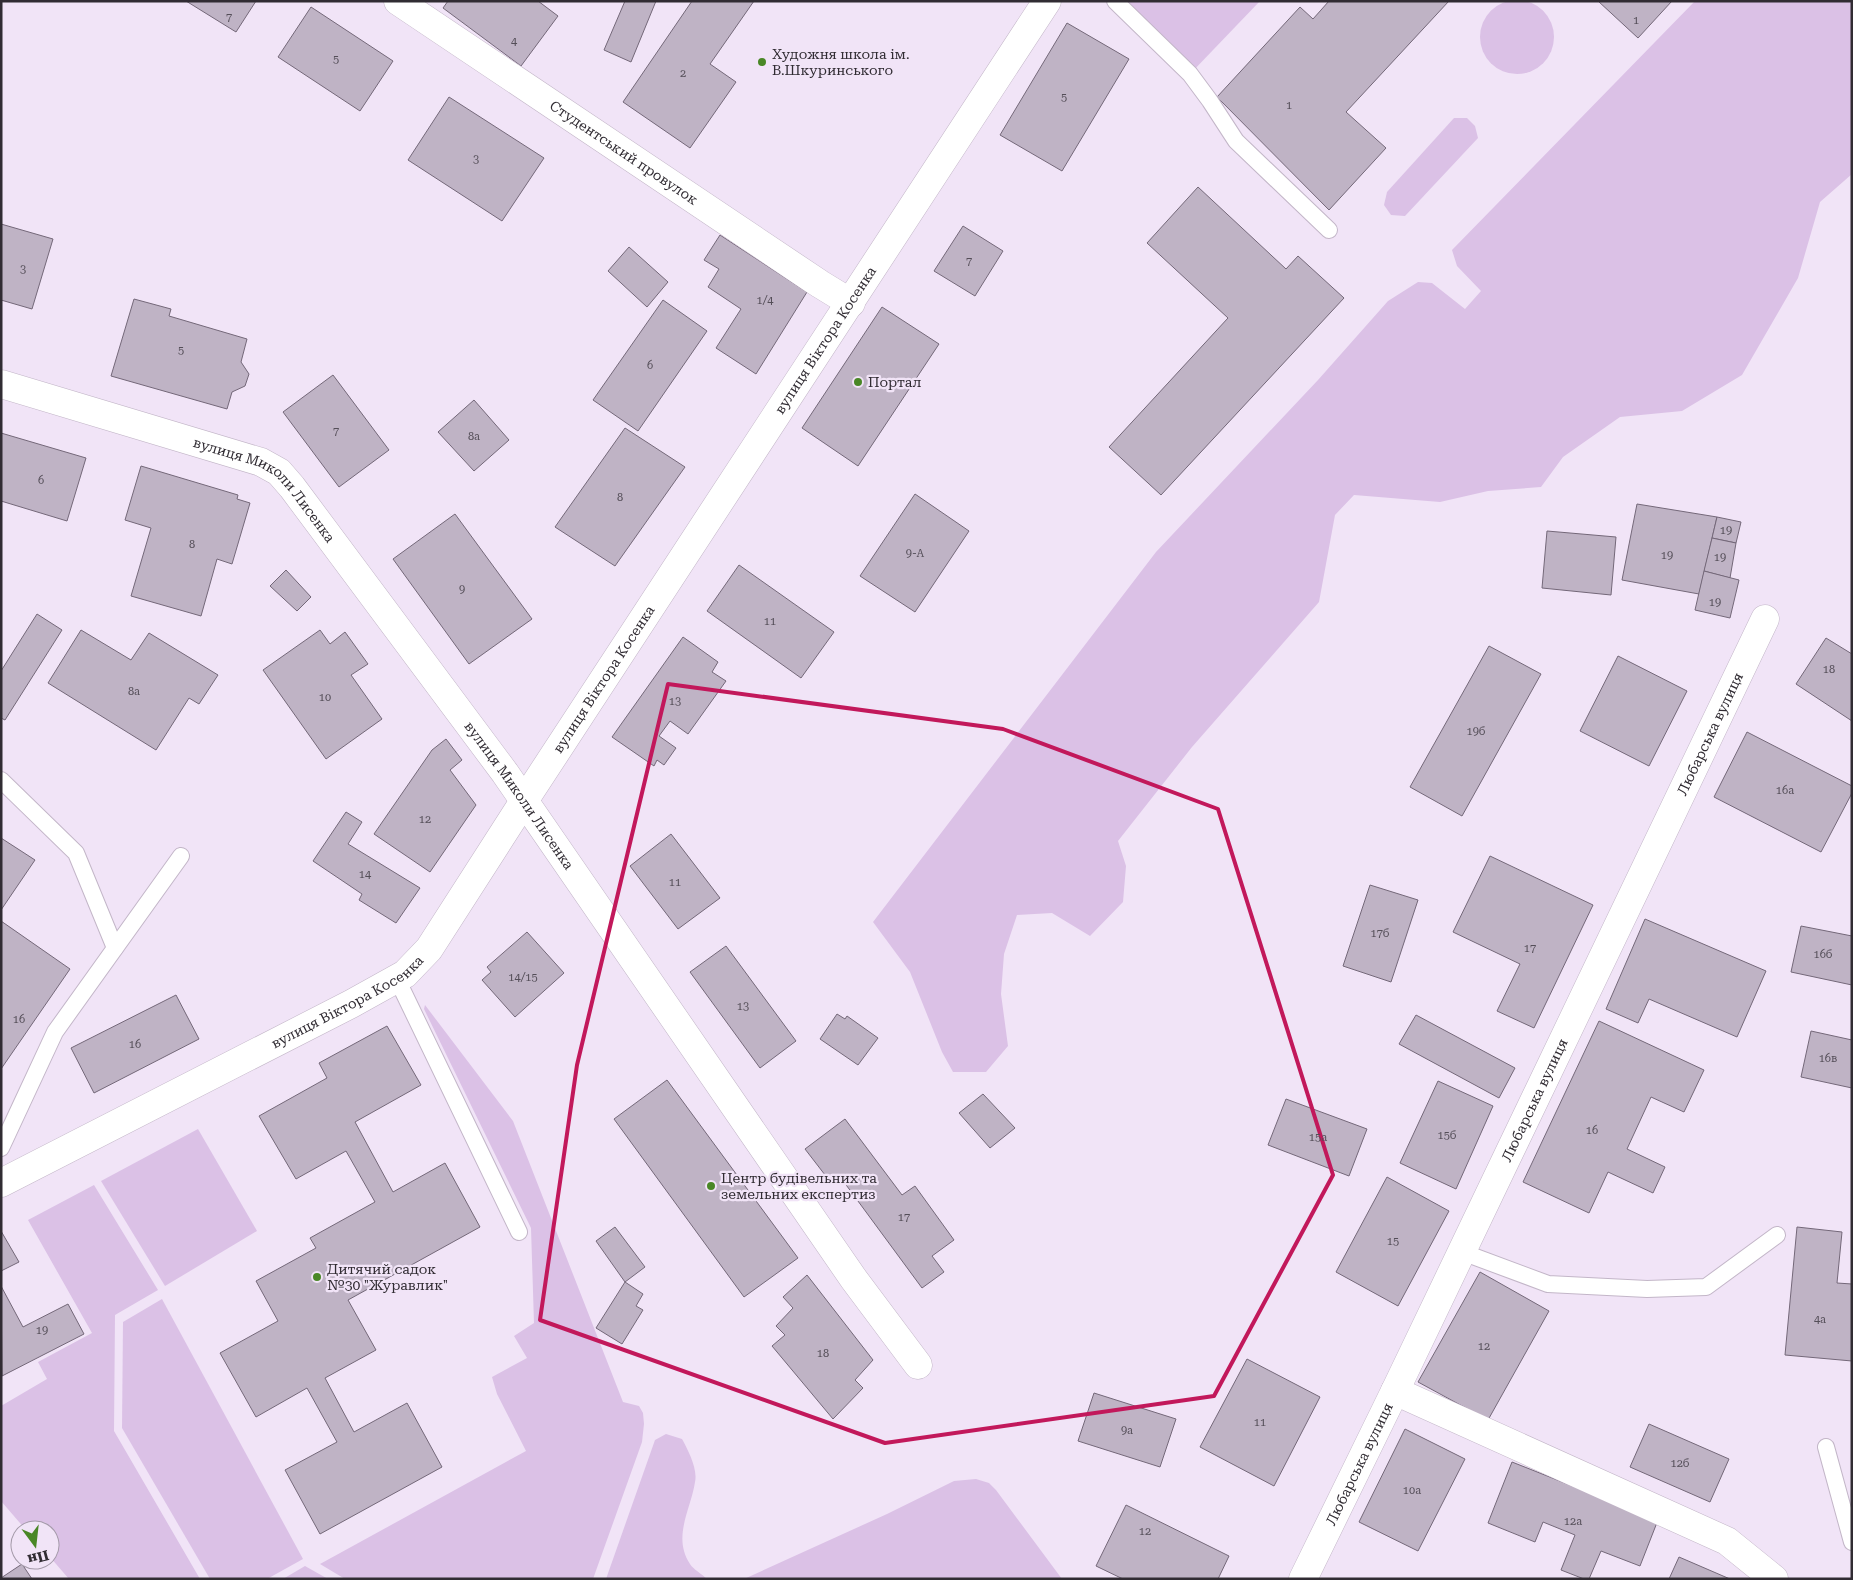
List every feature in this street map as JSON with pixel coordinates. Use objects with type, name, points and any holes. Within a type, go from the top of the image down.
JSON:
[{"type":"street","name":"Студентський провулок","points":[[398,1],[820,284],[851,302]]},
{"type":"street","name":"вулиця Віктора Косенка","points":[[1,1183],[352,1004],[405,974],[429,949],[1048,1]]},
{"type":"street","name":"вулиця Миколи Лисенка","points":[[1,384],[261,462],[278,472],[292,486],[524,801],[853,1278],[918,1365]]},
{"type":"street","name":"Любарська вулиця","points":[[1303,1579],[1765,619]]},
{"type":"street","points":[[1395,1391],[1726,1541],[1774,1579]]},
{"type":"lane","points":[[1115,1],[1190,74],[1236,141],[1328,230]]},
{"type":"lane","points":[[1,780],[76,853],[115,948]]},
{"type":"lane","points":[[1,1148],[55,1032],[181,856]]},
{"type":"lane","points":[[397,979],[519,1232]]},
{"type":"lane","points":[[1462,1252],[1548,1284],[1647,1289],[1706,1287],[1776,1235]]},
{"type":"lane","points":[[1826,1446],[1852,1542]]},
{"type":"highlighted area","points":[[668,684],[1003,729],[1218,809],[1333,1175],[1214,1396],[885,1443],[540,1320],[577,1065]]},
{"type":"shaded area","points":[[1510,0],[1524,0],[1538,6],[1548,16],[1554,30],[1554,44],[1548,58],[1538,68],[1524,74],[1510,74],[1496,68],[1486,58],[1480,44],[1480,30],[1486,16],[1496,6]]},
{"type":"shaded area","points":[[1115,1],[1260,1],[1190,74]]},
{"type":"shaded area","points":[[1695,1],[1852,1],[1852,174],[1820,202],[1798,278],[1742,375],[1682,411],[1620,417],[1563,457],[1541,487],[1488,491],[1440,502],[1354,495],[1335,515],[1319,602],[1192,747],[1118,841],[1126,866],[1123,902],[1090,936],[1052,913],[1017,915],[1004,954],[1001,994],[1008,1046],[986,1072],[953,1072],[942,1052],[910,972],[873,922],[1156,552],[1318,380],[1388,301],[1418,282],[1432,283],[1465,309],[1481,291],[1457,266],[1452,250]]},
{"type":"shaded area","points":[[1454,118],[1467,118],[1475,126],[1478,138],[1405,216],[1391,215],[1384,205],[1387,192]]},
{"type":"shaded area","points":[[425,1005],[513,1121],[623,1402],[639,1406],[643,1413],[642,1442],[593,1579],[345,1579],[320,1564],[526,1451],[497,1394],[492,1377],[527,1358],[514,1336],[534,1323],[531,1228],[424,1009]]},
{"type":"shaded area","points":[[198,1129],[257,1231],[165,1286],[101,1181]]},
{"type":"shaded area","points":[[94,1185],[158,1290],[115,1315],[114,1431],[200,1579],[69,1579],[60,1569],[60,1520],[17,1520],[1,1501],[1,1406],[47,1379],[38,1362],[92,1333],[28,1220]]},
{"type":"shaded area","points":[[162,1299],[303,1559],[267,1579],[210,1579],[122,1428],[123,1322]]},
{"type":"shaded area","points":[[666,1434],[682,1439],[694,1466],[696,1477],[684,1523],[683,1544],[690,1564],[707,1579],[606,1579],[655,1440]]},
{"type":"shaded area","points":[[976,1479],[989,1483],[996,1490],[1062,1579],[744,1579],[887,1514],[954,1481]]},
{"type":"shaded area","points":[[305,1566],[328,1579],[283,1579]]},
{"type":"building","points":[[186,1],[256,1],[236,32]]},
{"type":"building","points":[[448,1],[538,1],[558,16],[521,66],[443,8]]},
{"type":"building","points":[[625,1],[656,1],[631,62],[604,50]]},
{"type":"building","points":[[692,1],[754,1],[710,64],[736,82],[690,148],[623,102]]},
{"type":"building","points":[[1329,1],[1449,1],[1346,112],[1386,148],[1329,210],[1217,97],[1300,7],[1313,19]]},
{"type":"building","points":[[1598,1],[1672,1],[1638,38]]},
{"type":"building","points":[[311,7],[393,61],[360,111],[278,57]]},
{"type":"building","points":[[1067,23],[1129,59],[1062,171],[1000,135]]},
{"type":"building","points":[[449,97],[544,158],[502,221],[408,160]]},
{"type":"building","points":[[1198,187],[1286,269],[1298,256],[1344,298],[1161,495],[1109,447],[1228,318],[1147,243]]},
{"type":"building","points":[[1,224],[53,239],[32,309],[1,300]]},
{"type":"building","points":[[963,226],[1003,251],[975,296],[934,271]]},
{"type":"building","points":[[720,235],[807,292],[756,374],[716,348],[741,309],[708,287],[719,269],[704,260]]},
{"type":"building","points":[[629,247],[668,282],[647,307],[608,271]]},
{"type":"building","points":[[134,299],[171,309],[169,316],[247,339],[241,362],[249,374],[245,386],[232,392],[227,409],[111,376]]},
{"type":"building","points":[[663,300],[707,331],[638,431],[593,400]]},
{"type":"building","points":[[882,307],[939,344],[858,466],[802,428]]},
{"type":"building","points":[[333,375],[389,450],[339,487],[283,412]]},
{"type":"building","points":[[474,400],[509,440],[474,471],[438,432]]},
{"type":"building","points":[[625,428],[685,467],[615,566],[555,527]]},
{"type":"building","points":[[1,433],[86,458],[67,521],[1,501]]},
{"type":"building","points":[[141,466],[238,495],[237,499],[250,503],[232,564],[217,559],[201,616],[131,596],[151,528],[125,520]]},
{"type":"building","points":[[915,494],[969,531],[915,612],[860,576]]},
{"type":"building","points":[[1637,504],[1717,517],[1699,594],[1622,580]]},
{"type":"building","points":[[455,514],[532,619],[469,664],[393,559]]},
{"type":"building","points":[[1717,517],[1741,522],[1736,543],[1712,538]]},
{"type":"building","points":[[1547,531],[1616,537],[1611,595],[1542,588]]},
{"type":"building","points":[[1712,538],[1736,543],[1730,578],[1704,571]]},
{"type":"building","points":[[739,565],[834,632],[801,678],[707,611]]},
{"type":"building","points":[[286,570],[311,597],[297,611],[270,586]]},
{"type":"building","points":[[1704,571],[1739,580],[1730,618],[1695,610]]},
{"type":"building","points":[[37,614],[62,630],[5,720],[1,718],[1,671]]},
{"type":"building","points":[[81,630],[131,660],[149,633],[218,675],[199,704],[189,698],[156,750],[48,683]]},
{"type":"building","points":[[320,630],[330,644],[345,632],[368,664],[351,675],[382,719],[326,759],[263,670]]},
{"type":"building","points":[[683,637],[718,662],[712,672],[726,681],[688,734],[670,721],[659,736],[676,748],[664,765],[657,760],[654,766],[612,737]]},
{"type":"building","points":[[1826,638],[1852,654],[1852,721],[1796,684]]},
{"type":"building","points":[[1489,646],[1541,674],[1462,816],[1410,787]]},
{"type":"building","points":[[1618,656],[1687,691],[1649,766],[1580,731]]},
{"type":"building","points":[[1747,732],[1852,786],[1852,793],[1821,852],[1714,797]]},
{"type":"building","points":[[446,739],[462,760],[450,770],[476,805],[430,872],[374,834],[432,750]]},
{"type":"building","points":[[346,812],[362,822],[348,844],[420,888],[396,923],[359,900],[362,894],[313,861]]},
{"type":"building","points":[[671,834],[720,898],[678,929],[630,866]]},
{"type":"building","points":[[1,838],[35,860],[1,910]]},
{"type":"building","points":[[1490,856],[1593,905],[1534,1028],[1497,1011],[1520,964],[1453,932]]},
{"type":"building","points":[[1370,885],[1418,900],[1391,982],[1343,966]]},
{"type":"building","points":[[1645,919],[1766,971],[1737,1037],[1649,999],[1638,1023],[1606,1009]]},
{"type":"building","points":[[1,921],[70,969],[1,1069]]},
{"type":"building","points":[[1801,926],[1852,936],[1852,985],[1791,972]]},
{"type":"building","points":[[527,932],[564,973],[515,1017],[482,980],[491,972],[487,967]]},
{"type":"building","points":[[726,946],[796,1041],[760,1068],[690,972]]},
{"type":"building","points":[[176,995],[199,1039],[94,1093],[71,1048]]},
{"type":"building","points":[[837,1014],[845,1019],[847,1016],[878,1038],[858,1065],[820,1039]]},
{"type":"building","points":[[1416,1015],[1515,1068],[1499,1098],[1399,1044]]},
{"type":"building","points":[[1599,1021],[1704,1070],[1684,1112],[1651,1097],[1627,1149],[1665,1167],[1653,1193],[1608,1172],[1589,1213],[1523,1182]]},
{"type":"building","points":[[387,1026],[421,1085],[355,1122],[393,1192],[445,1163],[480,1227],[348,1300],[376,1350],[325,1378],[354,1432],[407,1403],[442,1467],[320,1534],[285,1470],[337,1442],[307,1388],[256,1417],[220,1353],[278,1321],[256,1281],[316,1248],[310,1238],[375,1202],[346,1151],[296,1179],[259,1116],[327,1078],[319,1063]]},
{"type":"building","points":[[1811,1031],[1852,1040],[1852,1088],[1801,1077]]},
{"type":"building","points":[[667,1080],[798,1258],[744,1297],[614,1119]]},
{"type":"building","points":[[1438,1081],[1493,1106],[1456,1189],[1400,1163]]},
{"type":"building","points":[[983,1094],[1015,1128],[990,1148],[959,1113]]},
{"type":"building","points":[[1286,1099],[1367,1129],[1349,1176],[1268,1145]]},
{"type":"building","points":[[845,1119],[902,1195],[915,1186],[954,1240],[932,1256],[944,1272],[922,1288],[841,1178],[832,1184],[805,1149]]},
{"type":"building","points":[[1387,1177],[1449,1211],[1398,1306],[1336,1272]]},
{"type":"building","points":[[615,1227],[645,1267],[625,1282],[596,1241]]},
{"type":"building","points":[[1797,1227],[1842,1232],[1837,1283],[1852,1284],[1852,1361],[1785,1355]]},
{"type":"building","points":[[1,1231],[19,1262],[1,1271]]},
{"type":"building","points":[[1480,1272],[1549,1311],[1488,1420],[1418,1382]]},
{"type":"building","points":[[807,1275],[873,1360],[855,1380],[863,1388],[833,1419],[772,1346],[785,1335],[776,1326],[793,1308],[783,1297]]},
{"type":"building","points":[[625,1282],[643,1294],[636,1306],[643,1310],[622,1344],[596,1328]]},
{"type":"building","points":[[1,1286],[23,1327],[68,1304],[84,1334],[2,1376]]},
{"type":"building","points":[[1247,1359],[1320,1397],[1274,1486],[1200,1447]]},
{"type":"building","points":[[1094,1393],[1176,1419],[1160,1467],[1078,1441]]},
{"type":"building","points":[[1649,1424],[1729,1459],[1710,1502],[1630,1467]]},
{"type":"building","points":[[1405,1429],[1465,1459],[1418,1551],[1359,1522]]},
{"type":"building","points":[[1512,1462],[1658,1520],[1640,1566],[1601,1551],[1589,1579],[1584,1579],[1561,1570],[1575,1535],[1543,1522],[1535,1542],[1488,1523]]},
{"type":"building","points":[[1126,1505],[1229,1556],[1218,1579],[1123,1579],[1096,1566]]},
{"type":"building","points":[[1679,1557],[1730,1579],[1669,1579]]},
{"type":"building","points":[[13,1570],[26,1570],[32,1579],[1,1579]]},
{"type":"place","name":"Художня школа ім. В.Шкуринського","points":[[762,62]]},
{"type":"place","name":"Портал","points":[[858,382]]},
{"type":"place","name":"Центр будівельних та земельних експертиз","points":[[711,1186]]},
{"type":"place","name":"Дитячий садок №30 \"Журавлик\"","points":[[317,1277]]}]
